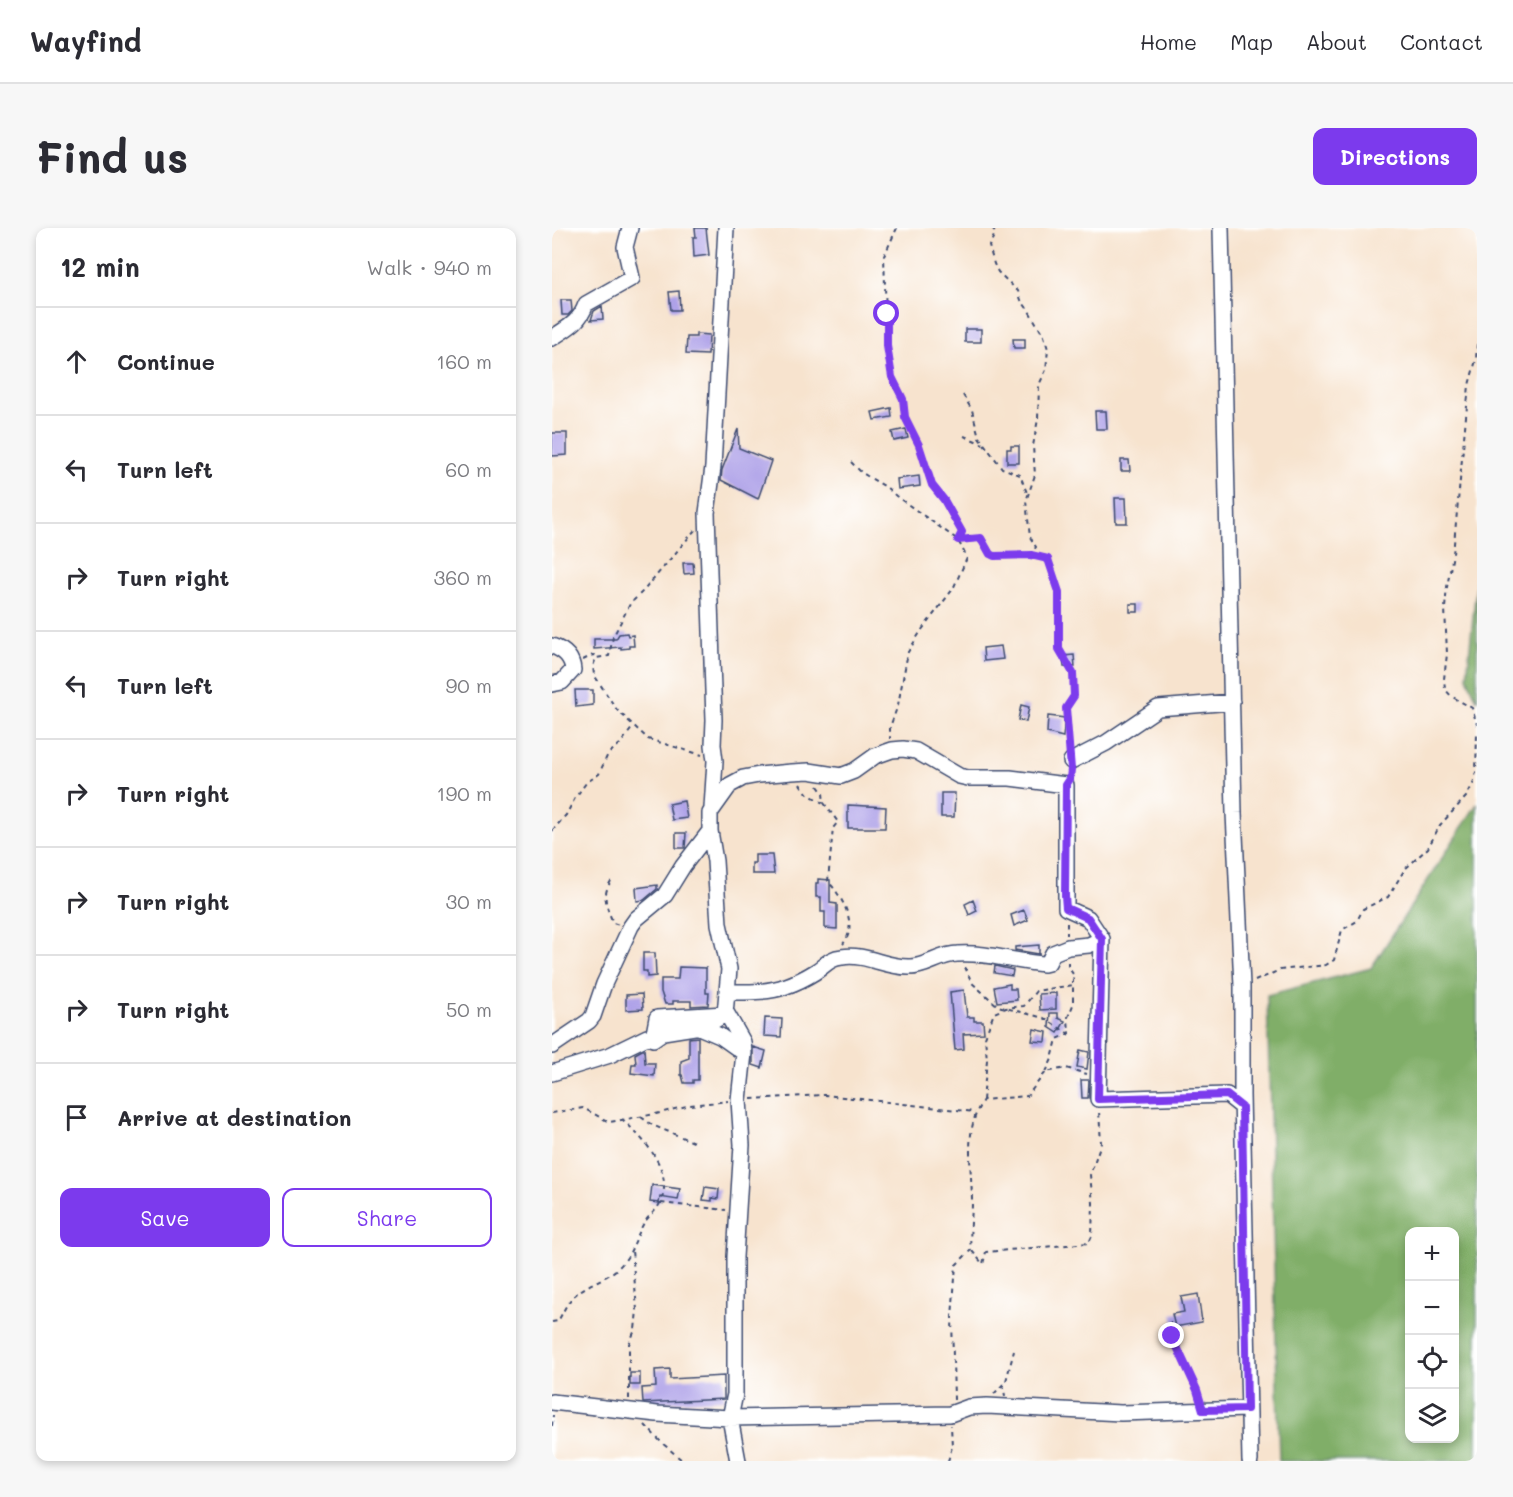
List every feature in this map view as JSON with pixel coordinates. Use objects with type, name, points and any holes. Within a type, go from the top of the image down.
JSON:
[{"type":"street","points":[[552,338],[576,322],[583,314],[586,304],[632,278],[625,247],[630,228]]},
{"type":"street","points":[[653,1039],[663,1032],[713,1023],[725,1014],[727,992],[728,960],[719,924],[716,861],[710,831],[716,761],[713,745],[707,513],[713,467],[726,228]]},
{"type":"street","points":[[1221,228],[1234,813],[1242,986],[1247,1409],[1250,1461]]},
{"type":"street","points":[[552,646],[565,652],[573,670],[562,682],[552,684]]},
{"type":"street","points":[[1071,761],[1106,743],[1158,708],[1232,702]]},
{"type":"street","points":[[711,811],[730,785],[743,778],[792,772],[816,772],[834,776],[849,774],[875,756],[892,750],[916,751],[959,776],[968,778],[1011,778],[1066,785],[1066,908],[1088,918],[1102,939],[1098,1099],[1227,1095],[1242,1107]]},
{"type":"street","points":[[552,1046],[593,1016],[604,984],[636,918],[665,895],[710,831]]},
{"type":"street","points":[[727,992],[746,992],[787,986],[816,971],[827,961],[842,957],[855,956],[898,967],[922,966],[938,958],[959,953],[1044,964],[1048,963],[1053,953],[1102,939]]},
{"type":"street","points":[[653,1039],[657,1018],[725,1014],[742,1039],[744,1053],[739,1100],[742,1145],[735,1257],[735,1394],[730,1418],[738,1461]]},
{"type":"street","points":[[699,1027],[720,1036],[744,1053]]},
{"type":"street","points":[[552,1073],[610,1055],[647,1037],[653,1039]]},
{"type":"street","points":[[552,1402],[730,1418],[952,1413],[969,1407],[983,1406],[1112,1413],[1247,1409]]},
{"type":"path","points":[[897,228],[884,256],[887,346],[892,377],[896,388],[901,393],[905,417],[919,445],[932,485],[944,500],[962,532],[958,540]]},
{"type":"path","points":[[992,228],[995,234],[989,246],[993,264],[998,272],[1016,288],[1044,336],[1048,349],[1047,370],[1039,386],[1038,419],[1033,446],[1035,475],[1027,493],[1026,504],[1030,537],[1036,548],[1031,555]]},
{"type":"path","points":[[1477,344],[1470,385],[1453,554],[1447,587],[1445,608],[1447,654],[1444,679],[1445,689],[1450,696],[1472,708],[1477,725]]},
{"type":"path","points":[[963,395],[972,410],[980,437],[985,445],[1002,468],[1020,475],[1027,493]]},
{"type":"path","points":[[964,436],[985,445]]},
{"type":"path","points":[[851,462],[862,473],[886,487],[958,540],[967,558],[953,589],[908,652],[890,727],[892,750]]},
{"type":"path","points":[[707,513],[652,581],[630,604],[613,637],[609,656],[599,656],[594,662],[594,675],[617,710],[648,740],[698,753],[716,761]]},
{"type":"path","points":[[958,540],[981,538],[990,554],[994,556],[1031,555],[1048,559],[1059,589],[1059,649],[1073,673],[1074,696],[1066,708],[1071,761]]},
{"type":"path","points":[[552,831],[566,815],[574,798],[586,783],[602,771],[608,754],[620,744],[633,726]]},
{"type":"path","points":[[1242,986],[1280,970],[1330,964],[1334,960],[1342,930],[1357,921],[1363,909],[1388,897],[1394,891],[1405,869],[1428,848],[1440,825],[1466,797],[1476,772],[1477,732]]},
{"type":"path","points":[[792,772],[808,794],[825,805],[838,822],[833,828],[828,881],[836,891],[850,924],[850,932],[846,941],[827,961]]},
{"type":"path","points":[[816,772],[817,784],[823,793],[825,805]]},
{"type":"path","points":[[611,881],[605,891],[613,923],[631,928]]},
{"type":"path","points":[[1066,908],[1068,967],[1073,974],[1073,1005],[1068,1017],[1068,1034]]},
{"type":"path","points":[[959,953],[972,983],[998,1006],[1044,1018],[1068,1034]]},
{"type":"path","points":[[1072,985],[1036,991],[1024,1006],[994,1012],[985,1037],[987,1060],[983,1100],[975,1112],[970,1142],[971,1250],[983,1263],[986,1252],[1089,1243],[1092,1236],[1093,1203],[1090,1174],[1101,1143],[1098,1099]]},
{"type":"path","points":[[983,1100],[1027,1096],[1046,1072],[1057,1039],[1068,1034]]},
{"type":"path","points":[[1046,1072],[1066,1068],[1098,1076]]},
{"type":"path","points":[[552,1113],[583,1108],[607,1121],[641,1117],[690,1105],[825,1095],[975,1112]]},
{"type":"path","points":[[641,1117],[652,1125],[696,1143]]},
{"type":"path","points":[[552,1322],[558,1321],[574,1296],[618,1269],[632,1250],[645,1222],[655,1213],[661,1203],[663,1191],[660,1168],[648,1146],[622,1119]]},
{"type":"path","points":[[661,1203],[726,1210],[738,1219]]},
{"type":"path","points":[[632,1250],[637,1310],[635,1330],[629,1344],[630,1410],[683,1461]]},
{"type":"path","points":[[948,1461],[951,1447],[954,1389],[952,1317],[956,1265],[971,1250]]},
{"type":"path","points":[[1170,1322],[1172,1336],[1197,1390],[1203,1410]]},
{"type":"path","points":[[983,1406],[1006,1381],[1014,1351]]},
{"type":"green space","points":[[1477,577],[1477,700],[1467,677]]},
{"type":"green space","points":[[1477,804],[1477,1461],[1279,1461],[1267,995],[1371,968]]},
{"type":"building","points":[[695,228],[706,228],[709,255],[694,257]]},
{"type":"building","points":[[679,291],[680,310],[671,310],[669,292]]},
{"type":"building","points":[[561,300],[571,300],[572,311],[568,315],[562,315]]},
{"type":"building","points":[[602,306],[603,319],[591,320],[594,311]]},
{"type":"building","points":[[965,329],[981,329],[981,342],[965,342]]},
{"type":"building","points":[[696,334],[709,335],[708,355],[686,354],[687,337],[696,337]]},
{"type":"building","points":[[1013,339],[1025,339],[1025,348],[1014,348]]},
{"type":"building","points":[[891,408],[892,417],[874,420],[872,412]]},
{"type":"building","points":[[1095,411],[1106,411],[1107,429],[1096,429]]},
{"type":"building","points":[[738,429],[739,448],[771,461],[758,499],[721,480],[722,470]]},
{"type":"building","points":[[906,429],[908,438],[894,441],[892,432]]},
{"type":"building","points":[[552,433],[567,433],[567,455],[552,456]]},
{"type":"building","points":[[1011,446],[1019,446],[1019,463],[1007,463],[1007,449],[1011,449]]},
{"type":"building","points":[[1121,460],[1129,460],[1130,471],[1121,471]]},
{"type":"building","points":[[919,476],[920,486],[898,489],[897,479]]},
{"type":"building","points":[[1115,498],[1126,498],[1127,523],[1116,523]]},
{"type":"building","points":[[683,563],[693,563],[694,573],[684,574]]},
{"type":"building","points":[[1130,604],[1138,604],[1138,612],[1130,612]]},
{"type":"building","points":[[627,633],[628,636],[633,635],[634,646],[621,649],[621,647],[594,649],[594,639],[616,639],[619,634]]},
{"type":"building","points":[[1001,646],[1003,659],[984,661],[983,648]]},
{"type":"building","points":[[1074,655],[1075,667],[1064,667],[1063,656]]},
{"type":"building","points":[[575,690],[593,690],[593,705],[576,707]]},
{"type":"building","points":[[1021,705],[1029,707],[1026,722],[1018,720]]},
{"type":"building","points":[[1048,716],[1065,718],[1063,737],[1047,733]]},
{"type":"building","points":[[941,793],[955,793],[954,817],[941,817]]},
{"type":"building","points":[[684,801],[687,818],[672,820],[669,804]]},
{"type":"building","points":[[848,805],[886,807],[885,828],[848,828]]},
{"type":"building","points":[[676,833],[686,833],[685,848],[676,848]]},
{"type":"building","points":[[755,855],[772,855],[774,874],[752,874]]},
{"type":"building","points":[[818,879],[830,880],[830,903],[837,904],[837,929],[825,928],[825,912],[821,912],[821,897],[816,897]]},
{"type":"building","points":[[657,885],[657,889],[644,900],[637,901],[636,888]]},
{"type":"building","points":[[973,900],[977,911],[969,915],[965,904]]},
{"type":"building","points":[[1024,910],[1028,920],[1014,926],[1011,915]]},
{"type":"building","points":[[1039,945],[1039,954],[1015,950],[1015,947]]},
{"type":"building","points":[[643,953],[655,953],[656,976],[647,977],[647,971],[643,971]]},
{"type":"building","points":[[995,966],[1013,970],[1012,976],[994,973]]},
{"type":"building","points":[[679,967],[706,968],[708,1005],[691,1006],[691,1001],[673,1001],[673,1004],[665,1004],[661,992],[661,979],[678,979]]},
{"type":"building","points":[[1010,984],[1010,989],[1016,989],[1017,1000],[997,1002],[994,987]]},
{"type":"building","points":[[964,990],[967,1017],[974,1017],[974,1021],[983,1021],[984,1033],[963,1034],[964,1049],[955,1050],[950,992]]},
{"type":"building","points":[[1056,993],[1056,1009],[1040,1010],[1039,994]]},
{"type":"building","points":[[642,994],[643,1009],[626,1010],[626,995]]},
{"type":"building","points":[[1050,1013],[1058,1013],[1058,1018],[1065,1021],[1058,1033],[1049,1027]]},
{"type":"building","points":[[765,1018],[782,1019],[781,1037],[764,1036]]},
{"type":"building","points":[[1034,1029],[1047,1032],[1046,1042],[1032,1041]]},
{"type":"building","points":[[698,1037],[698,1080],[693,1080],[693,1083],[684,1083],[681,1075],[681,1061],[689,1058],[689,1038]]},
{"type":"building","points":[[753,1047],[766,1051],[762,1068],[753,1065]]},
{"type":"building","points":[[644,1049],[645,1063],[655,1063],[654,1076],[631,1073],[632,1064],[636,1064],[635,1054]]},
{"type":"building","points":[[1080,1050],[1089,1052],[1087,1069],[1077,1067]]},
{"type":"building","points":[[1081,1080],[1089,1080],[1088,1098],[1082,1098]]},
{"type":"building","points":[[652,1185],[680,1189],[678,1200],[660,1197],[659,1203],[650,1202]]},
{"type":"building","points":[[705,1187],[719,1189],[718,1199],[703,1200]]},
{"type":"building","points":[[1198,1294],[1202,1322],[1175,1327],[1172,1314],[1184,1312],[1181,1297]]},
{"type":"building","points":[[670,1369],[670,1379],[724,1376],[724,1399],[643,1403],[642,1388],[656,1387],[655,1370]]},
{"type":"building","points":[[630,1373],[640,1373],[640,1385],[630,1385]]},
{"type":"route","points":[[887,314],[887,346],[892,377],[896,388],[901,393],[905,417],[919,445],[932,485],[944,500],[962,532],[958,540],[971,537],[981,538],[990,554],[994,556],[1031,555],[1048,559],[1059,589],[1059,649],[1073,673],[1074,696],[1066,708],[1071,769],[1070,779],[1066,785],[1065,896],[1066,908],[1088,918],[1102,939],[1098,1099],[1227,1095],[1242,1107],[1247,1409],[1203,1410],[1197,1390],[1172,1336]]}]
